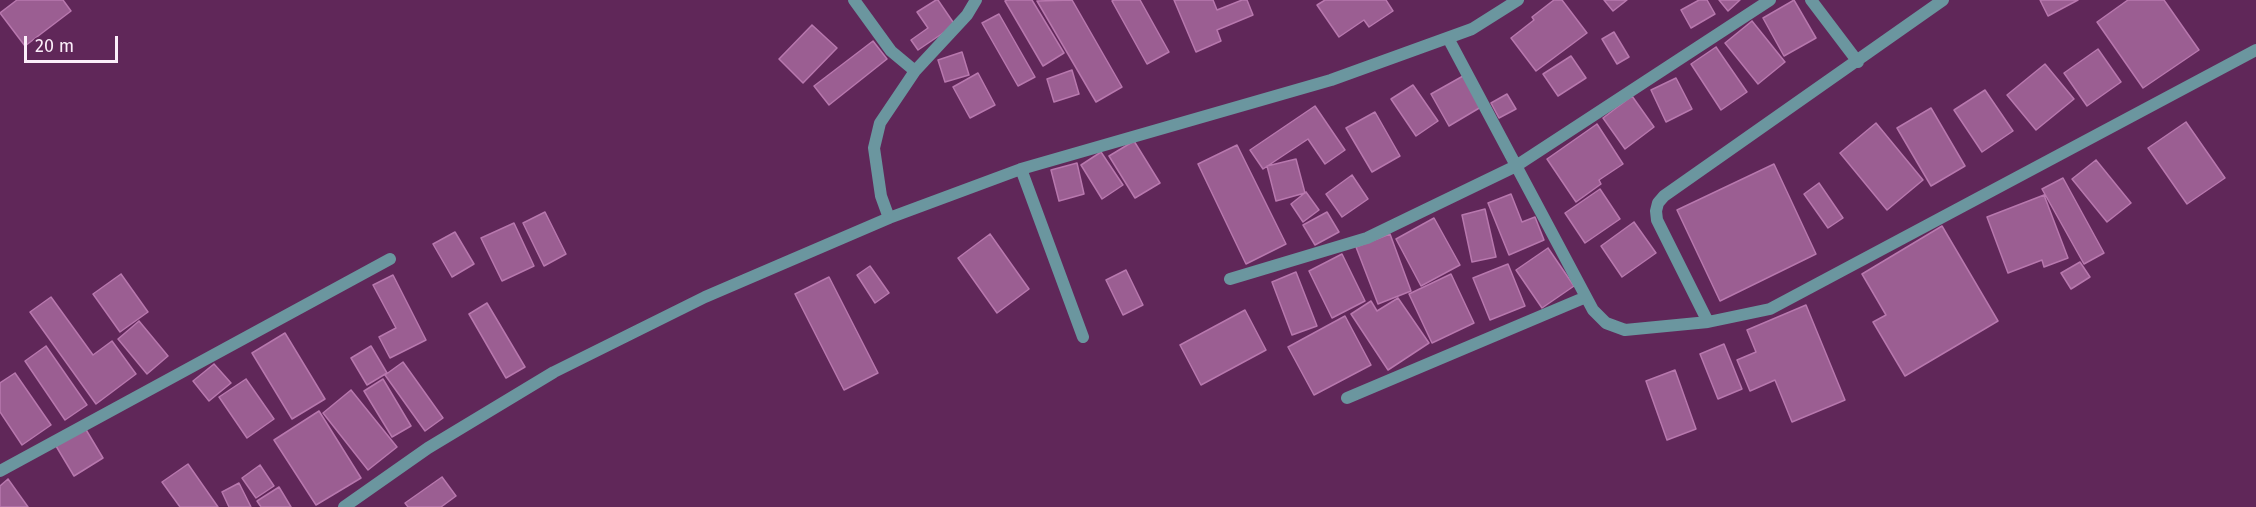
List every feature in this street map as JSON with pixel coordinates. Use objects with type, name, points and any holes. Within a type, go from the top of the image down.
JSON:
[{"type":"street","points":[[854,0],[891,51],[915,71]]},
{"type":"street","points":[[889,218],[881,196],[874,148],[880,123],[915,71],[967,15],[976,0]]},
{"type":"street","points":[[344,507],[428,448],[554,372],[705,297],[889,218],[1021,169],[1331,80],[1472,29],[1518,0]]},
{"type":"street","points":[[1230,279],[1367,238],[1516,166],[1770,0]]},
{"type":"street","points":[[1811,0],[1858,62]]},
{"type":"street","points":[[1708,322],[1657,220],[1658,203],[1664,196],[1858,62],[1943,0]]},
{"type":"street","points":[[1448,38],[1593,310],[1606,323],[1625,330],[1708,322],[1770,309],[2256,50]]},
{"type":"street","points":[[1021,169],[1083,337]]},
{"type":"street","points":[[0,471],[390,259]]},
{"type":"street","points":[[1347,398],[1586,297]]},
{"type":"building","points":[[17,0],[63,0],[71,11],[25,46],[0,13]]},
{"type":"building","points":[[936,0],[955,25],[918,50],[911,40],[928,28],[917,12]]},
{"type":"building","points":[[1032,0],[1064,53],[1043,66],[1005,1]]},
{"type":"building","points":[[1072,0],[1122,87],[1096,102],[1037,1]]},
{"type":"building","points":[[1140,0],[1169,52],[1147,64],[1112,1]]},
{"type":"building","points":[[1174,0],[1213,0],[1217,10],[1247,0],[1253,15],[1217,30],[1221,41],[1196,52]]},
{"type":"building","points":[[1325,0],[1386,0],[1393,11],[1369,27],[1364,20],[1339,37],[1317,5]]},
{"type":"building","points":[[1554,0],[1562,0],[1587,33],[1536,71],[1511,38],[1534,20],[1532,17]]},
{"type":"building","points":[[1604,0],[1627,0],[1613,11]]},
{"type":"building","points":[[1699,0],[1707,0],[1715,14],[1691,28],[1681,10]]},
{"type":"building","points":[[1719,0],[1740,0],[1728,11]]},
{"type":"building","points":[[1794,0],[1816,38],[1784,56],[1763,18]]},
{"type":"building","points":[[2040,0],[2078,0],[2048,16]]},
{"type":"building","points":[[2128,0],[2164,0],[2199,50],[2143,88],[2097,22]]},
{"type":"building","points":[[999,14],[1035,77],[1018,86],[982,23]]},
{"type":"building","points":[[1752,21],[1785,62],[1758,84],[1725,43]]},
{"type":"building","points":[[812,25],[837,48],[803,83],[779,59]]},
{"type":"building","points":[[1614,32],[1629,57],[1617,64],[1602,39]]},
{"type":"building","points":[[873,41],[887,59],[829,105],[814,86]]},
{"type":"building","points":[[1716,47],[1747,92],[1721,110],[1691,64]]},
{"type":"building","points":[[2098,49],[2121,82],[2087,106],[2064,73]]},
{"type":"building","points":[[962,52],[969,75],[945,82],[938,60]]},
{"type":"building","points":[[1571,56],[1586,78],[1558,96],[1543,74]]},
{"type":"building","points":[[2045,64],[2074,99],[2036,130],[2007,95]]},
{"type":"building","points":[[1072,70],[1079,94],[1054,102],[1047,79]]},
{"type":"building","points":[[978,73],[995,105],[970,118],[953,87]]},
{"type":"building","points":[[1463,76],[1481,107],[1449,126],[1431,94]]},
{"type":"building","points":[[1676,78],[1692,109],[1666,122],[1651,90]]},
{"type":"building","points":[[1413,85],[1438,121],[1416,136],[1391,99]]},
{"type":"building","points":[[1985,90],[2013,131],[1982,152],[1954,110]]},
{"type":"building","points":[[1507,94],[1516,109],[1499,118],[1491,103]]},
{"type":"building","points":[[1632,96],[1654,127],[1625,149],[1603,118]]},
{"type":"building","points":[[1315,106],[1345,150],[1325,164],[1308,139],[1263,169],[1250,150]]},
{"type":"building","points":[[1931,108],[1965,166],[1931,186],[1897,128]]},
{"type":"building","points":[[1375,112],[1400,156],[1372,172],[1346,128]]},
{"type":"building","points":[[2186,122],[2225,178],[2187,204],[2148,148]]},
{"type":"building","points":[[1876,123],[1923,180],[1887,210],[1840,153]]},
{"type":"building","points":[[1597,124],[1623,164],[1599,180],[1601,184],[1576,202],[1547,159]]},
{"type":"building","points":[[1134,141],[1160,183],[1135,198],[1109,156]]},
{"type":"building","points":[[1237,145],[1286,244],[1246,264],[1198,164]]},
{"type":"building","points":[[1101,152],[1123,185],[1102,199],[1081,165]]},
{"type":"building","points":[[1296,159],[1305,193],[1276,201],[1267,166]]},
{"type":"building","points":[[2096,160],[2131,203],[2107,222],[2072,179]]},
{"type":"building","points":[[1077,163],[1084,194],[1059,201],[1051,170]]},
{"type":"building","points":[[1774,164],[1816,254],[1720,301],[1677,210]]},
{"type":"building","points":[[1352,175],[1368,199],[1342,217],[1326,194]]},
{"type":"building","points":[[2063,178],[2104,253],[2084,264],[2042,189]]},
{"type":"building","points":[[1819,183],[1843,218],[1828,228],[1804,194]]},
{"type":"building","points":[[1600,189],[1620,219],[1585,243],[1565,213]]},
{"type":"building","points":[[1306,192],[1319,210],[1303,222],[1291,204]]},
{"type":"building","points":[[1511,194],[1522,222],[1535,217],[1544,240],[1509,255],[1488,203]]},
{"type":"building","points":[[2044,195],[2068,258],[2044,267],[2042,260],[2008,273],[1987,217]]},
{"type":"building","points":[[1485,209],[1496,257],[1472,262],[1462,215]]},
{"type":"building","points":[[545,212],[566,254],[544,266],[523,223]]},
{"type":"building","points":[[1327,212],[1339,232],[1315,245],[1303,225]]},
{"type":"building","points":[[1434,218],[1460,265],[1421,286],[1396,239]]},
{"type":"building","points":[[1634,222],[1656,253],[1622,277],[1601,246]]},
{"type":"building","points":[[514,223],[534,266],[502,281],[481,238]]},
{"type":"building","points":[[1942,226],[1998,321],[1905,376],[1873,322],[1886,315],[1862,274]]},
{"type":"building","points":[[455,232],[474,264],[452,277],[433,244]]},
{"type":"building","points":[[990,234],[1029,289],[997,313],[958,258]]},
{"type":"building","points":[[1390,234],[1411,291],[1378,304],[1356,247]]},
{"type":"building","points":[[1548,248],[1574,286],[1542,308],[1516,270]]},
{"type":"building","points":[[1342,254],[1365,301],[1332,318],[1309,271]]},
{"type":"building","points":[[2080,262],[2090,277],[2071,289],[2061,273]]},
{"type":"building","points":[[1508,264],[1525,306],[1490,320],[1473,278]]},
{"type":"building","points":[[870,266],[889,293],[875,303],[857,275]]},
{"type":"building","points":[[1126,270],[1143,305],[1123,315],[1106,280]]},
{"type":"building","points":[[1296,272],[1317,326],[1292,335],[1272,282]]},
{"type":"building","points":[[121,274],[148,312],[120,332],[93,294]]},
{"type":"building","points":[[1451,274],[1474,323],[1432,343],[1409,294]]},
{"type":"building","points":[[393,275],[426,340],[390,358],[379,337],[396,328],[373,285]]},
{"type":"building","points":[[829,277],[878,373],[844,390],[795,294]]},
{"type":"building","points":[[51,297],[93,355],[112,341],[136,374],[96,404],[30,312]]},
{"type":"building","points":[[1398,298],[1429,343],[1388,370],[1351,314],[1371,301],[1377,311]]},
{"type":"building","points":[[487,303],[525,367],[506,378],[469,314]]},
{"type":"building","points":[[1806,305],[1845,400],[1792,422],[1775,380],[1750,391],[1737,360],[1756,352],[1747,330]]},
{"type":"building","points":[[1245,310],[1266,350],[1201,385],[1180,345]]},
{"type":"building","points":[[1345,316],[1371,365],[1314,395],[1288,347]]},
{"type":"building","points":[[139,321],[168,356],[147,374],[118,339]]},
{"type":"building","points":[[285,333],[325,399],[292,419],[252,353]]},
{"type":"building","points":[[1724,344],[1742,389],[1718,399],[1700,354]]},
{"type":"building","points":[[46,346],[87,405],[65,420],[25,361]]},
{"type":"building","points":[[371,346],[387,373],[367,385],[351,358]]},
{"type":"building","points":[[403,362],[443,418],[425,431],[385,375]]},
{"type":"building","points":[[214,364],[231,383],[209,401],[193,381]]},
{"type":"building","points":[[1675,370],[1696,429],[1667,440],[1646,381]]},
{"type":"building","points":[[15,373],[51,425],[22,445],[0,412],[0,383]]},
{"type":"building","points":[[246,379],[274,419],[247,438],[219,397]]},
{"type":"building","points":[[383,379],[411,426],[392,437],[364,391]]},
{"type":"building","points":[[351,390],[397,447],[368,470],[323,413]]},
{"type":"building","points":[[319,411],[361,478],[316,505],[274,440]]},
{"type":"building","points":[[85,428],[103,458],[74,476],[56,446]]},
{"type":"building","points":[[188,464],[218,507],[180,507],[162,482]]},
{"type":"building","points":[[260,465],[274,486],[256,498],[242,478]]},
{"type":"building","points":[[442,477],[456,496],[441,507],[408,507],[405,503]]},
{"type":"building","points":[[8,479],[28,507],[0,507],[0,486]]},
{"type":"building","points":[[239,483],[251,507],[229,507],[222,492]]},
{"type":"building","points":[[279,487],[291,507],[261,507],[257,501]]}]
